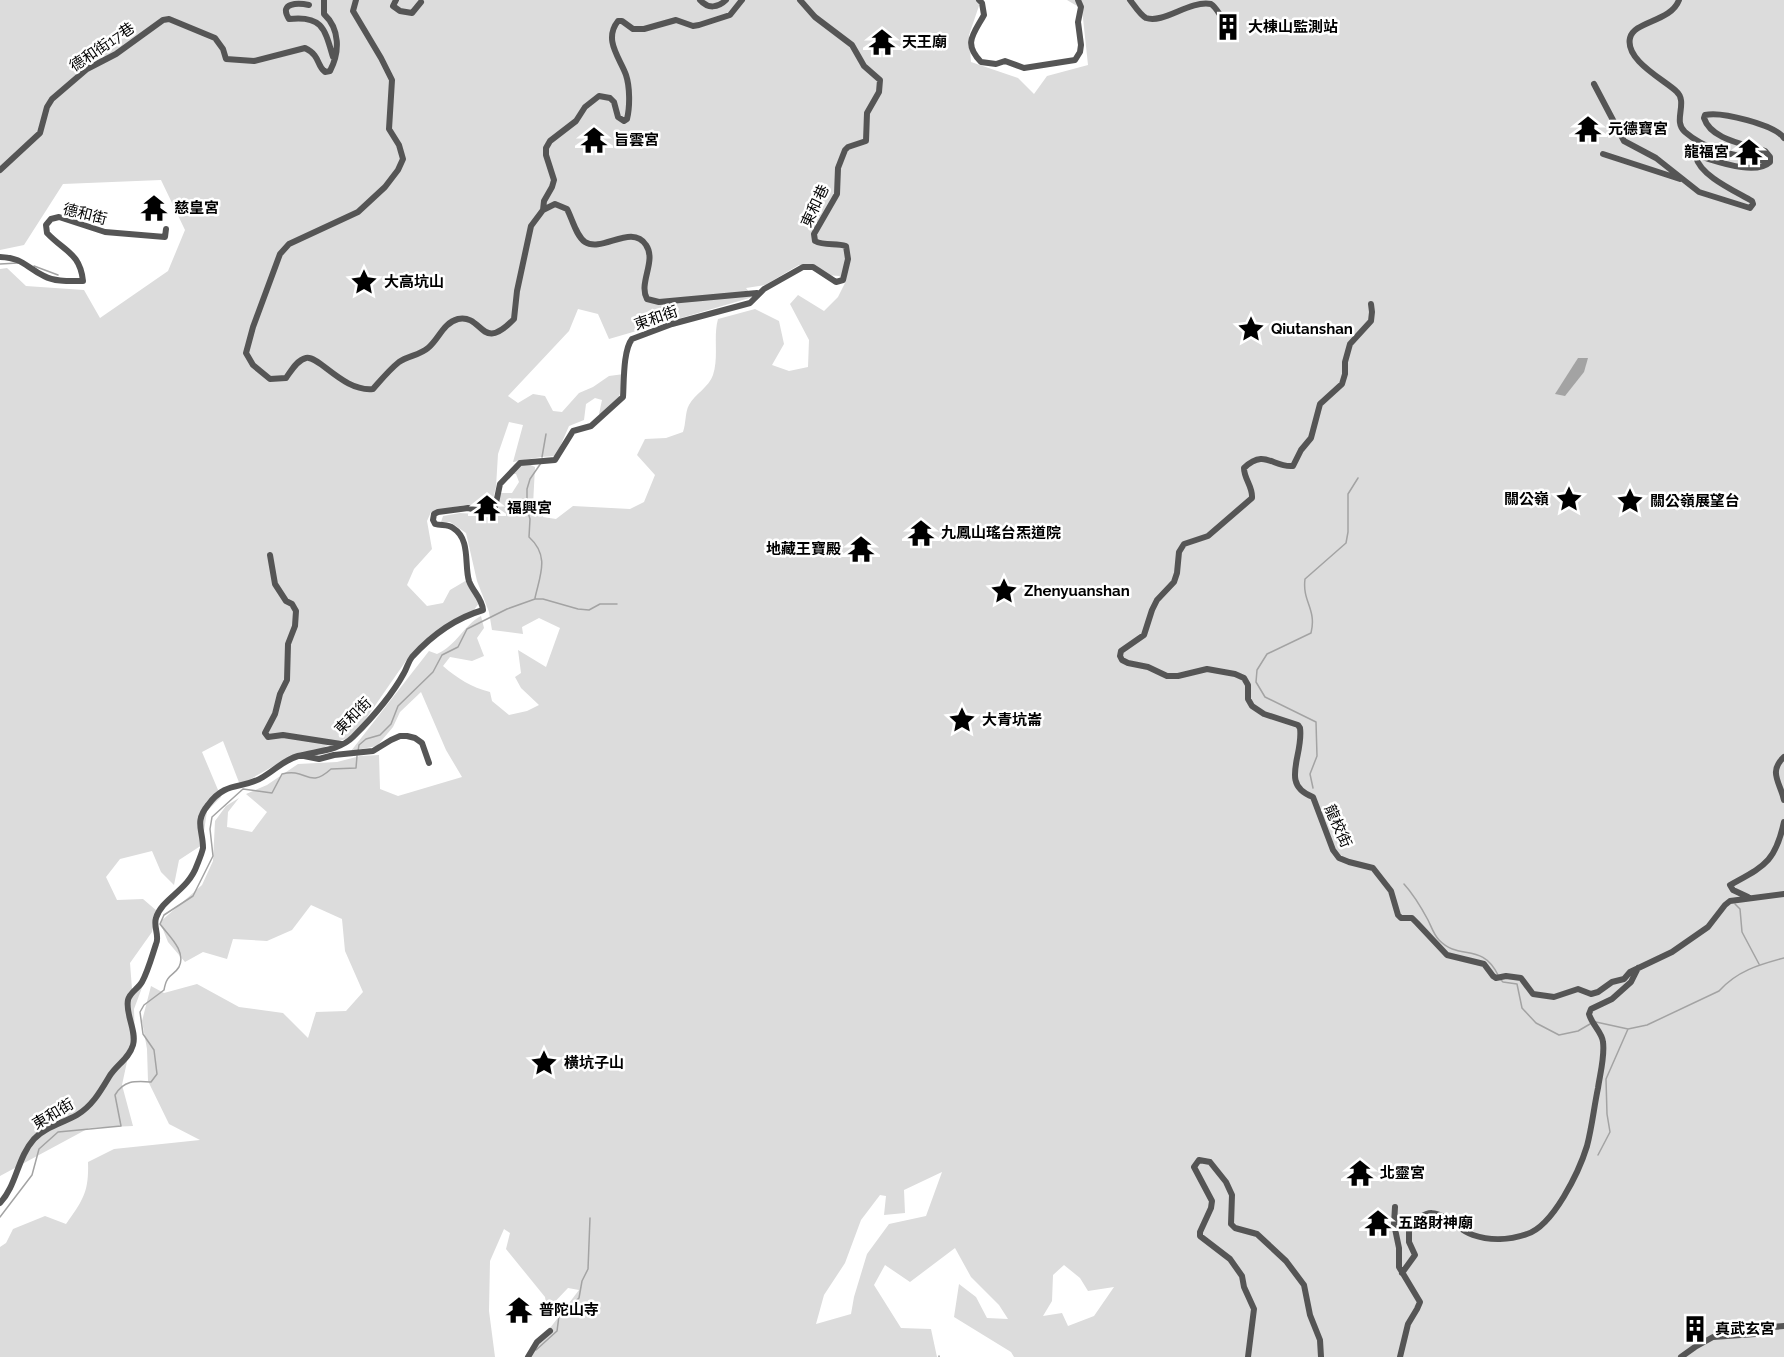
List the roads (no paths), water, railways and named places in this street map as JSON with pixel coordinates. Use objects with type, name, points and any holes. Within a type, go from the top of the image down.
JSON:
[{"type":"street","points":[[324,0],[324,14],[332,21],[337,39],[334,61]]},
{"type":"street","points":[[356,0],[353,11],[392,80],[389,129],[399,146],[403,159],[385,188],[358,212],[289,244],[280,254],[247,347],[247,358],[270,379],[279,380],[286,378],[298,363],[306,358],[314,358],[339,380],[361,388],[372,389],[400,361],[429,347],[448,323],[464,319],[471,321],[485,332],[493,334],[498,333],[514,319],[517,291],[531,226],[543,210],[544,201],[554,180],[546,148],[550,141],[576,121],[585,107],[599,96],[610,98],[614,102],[618,117],[624,121],[627,119],[629,112],[627,77],[614,51],[612,37],[614,26],[618,21],[622,21],[633,29],[644,29],[676,20],[693,26],[699,25],[730,15],[742,0]]},
{"type":"street","points":[[396,0],[393,6],[400,11],[412,13],[421,2]]},
{"type":"street","points":[[700,0],[711,6],[721,5],[726,0]]},
{"type":"street","name":"東和巷","points":[[757,293],[803,267],[813,267],[836,282],[843,280],[848,259],[846,246],[837,243],[819,243],[815,241],[814,234],[837,194],[838,168],[845,150],[866,141],[867,113],[880,87],[879,77],[864,66],[852,45],[815,17],[800,0]]},
{"type":"street","points":[[979,0],[982,3],[984,15],[971,38],[970,47],[975,56],[981,62],[996,64],[1005,61],[1024,68],[1075,60],[1081,45],[1078,22],[1081,7],[1078,0]]},
{"type":"street","points":[[1130,0],[1148,19],[1159,17],[1187,3],[1207,2],[1214,6],[1223,19],[1232,19]]},
{"type":"street","points":[[1679,0],[1677,6],[1668,14],[1635,30],[1630,37],[1631,46],[1640,64],[1678,92],[1682,102],[1680,127],[1686,134],[1717,151],[1770,162]]},
{"type":"street","points":[[309,5],[293,3],[289,5],[287,16],[289,19],[302,18],[319,23],[327,34],[334,61]]},
{"type":"street","name":"德和街17巷","points":[[0,170],[40,132],[47,107],[52,99],[87,69],[116,54],[163,20],[169,19],[214,38],[220,43],[226,59],[231,61],[254,61],[299,48],[310,51],[318,58],[321,69],[325,72],[330,71],[334,61]]},
{"type":"street","points":[[1594,84],[1624,141],[1656,158],[1699,192],[1750,208],[1752,201],[1717,181],[1702,168],[1696,158],[1699,156],[1750,169],[1766,166],[1770,162]]},
{"type":"street","points":[[1770,162],[1770,157],[1765,152],[1723,137],[1707,127],[1705,115],[1712,113],[1746,120],[1770,128],[1784,138]]},
{"type":"street","points":[[1603,154],[1683,180]]},
{"type":"street","name":"東和街","points":[[0,1203],[13,1184],[24,1154],[34,1139],[87,1107],[127,1057],[134,1043],[128,1001],[142,983],[158,941],[155,928],[157,915],[162,907],[190,880],[195,871],[203,848],[201,816],[206,807],[221,791],[262,778],[279,765],[302,755],[344,744],[350,740],[376,712],[405,673],[412,658],[428,642],[462,617],[483,610],[483,602],[468,578],[468,561],[457,530],[453,527],[435,524],[434,514],[468,508],[491,511],[495,508],[500,484],[520,463],[555,460],[573,431],[591,426],[622,397],[627,353],[632,339],[672,324],[755,300],[757,293],[654,302],[645,296],[649,260],[645,244],[639,239],[631,237],[595,245],[585,242],[567,209],[555,204],[543,210]]},
{"type":"street","name":"德和街","points":[[0,257],[15,258],[51,279],[83,281],[77,258],[47,233],[46,225],[51,219],[59,217],[86,227],[126,235],[147,234],[162,238],[165,237],[166,229]]},
{"type":"street","name":"龍校街","points":[[1371,304],[1371,321],[1350,344],[1342,384],[1320,404],[1311,438],[1301,450],[1293,466],[1287,467],[1268,459],[1260,459],[1244,468],[1253,492],[1252,498],[1208,536],[1184,544],[1179,552],[1174,582],[1157,600],[1144,635],[1121,651],[1122,660],[1148,667],[1167,676],[1178,676],[1208,669],[1244,678],[1248,685],[1248,699],[1252,706],[1264,714],[1298,725],[1301,732],[1294,780],[1297,788],[1313,797],[1333,850],[1339,858],[1373,868],[1391,891],[1398,915],[1401,918],[1412,918],[1417,922],[1447,955],[1484,964],[1496,978],[1506,976],[1521,978],[1533,994],[1554,998],[1578,989],[1591,994],[1598,992],[1612,982],[1624,979],[1639,967],[1690,941],[1708,927],[1725,904],[1730,901],[1784,894]]},
{"type":"street","points":[[270,555],[275,584],[296,611],[295,626],[288,644],[287,680],[280,694],[275,714],[265,733],[268,737],[282,735],[344,744]]},
{"type":"street","points":[[302,755],[319,759],[374,751],[391,740],[407,736],[422,743],[429,763]]},
{"type":"street","points":[[1784,757],[1775,770],[1784,800]]},
{"type":"street","points":[[1749,898],[1733,890],[1730,885],[1756,871],[1773,855],[1784,822]]},
{"type":"street","points":[[1402,1273],[1415,1255],[1409,1242],[1409,1231],[1419,1218],[1428,1214],[1444,1215],[1472,1235],[1500,1239],[1527,1234],[1537,1229],[1557,1209],[1587,1147],[1600,1075],[1603,1040],[1589,1014],[1591,1009],[1612,999],[1625,987],[1639,967]]},
{"type":"street","points":[[1248,1357],[1254,1309],[1239,1269],[1230,1259],[1200,1236],[1212,1201],[1195,1172],[1195,1164],[1199,1160],[1210,1162],[1229,1187],[1233,1202],[1231,1224],[1235,1228],[1257,1234],[1286,1261],[1305,1285],[1310,1315],[1320,1340],[1321,1357]]},
{"type":"street","points":[[1395,1207],[1394,1224],[1399,1248],[1399,1267],[1420,1302],[1408,1324],[1400,1357]]},
{"type":"street","points":[[1681,1357],[1713,1337],[1755,1334],[1773,1327],[1784,1326]]},
{"type":"street","points":[[528,1357],[537,1342],[550,1331]]},
{"type":"waterway","points":[[0,264],[18,263]]},
{"type":"waterway","points":[[34,266],[58,275]]},
{"type":"waterway","points":[[542,457],[546,434]]},
{"type":"waterway","points":[[535,598],[542,566],[540,551],[529,537],[527,489],[530,479],[541,463]]},
{"type":"waterway","points":[[1313,788],[1310,774],[1317,756],[1316,722],[1265,697],[1256,682],[1257,670],[1267,654],[1311,633],[1312,618],[1305,579],[1346,543],[1348,494],[1358,478]]},
{"type":"waterway","points":[[358,751],[359,745],[366,739],[380,735],[391,724],[398,706],[433,672],[442,655],[458,647],[467,629],[507,609],[535,599],[589,610],[600,604],[617,604]]},
{"type":"waterway","points":[[0,1217],[32,1175],[39,1149],[58,1132],[121,1126],[115,1095],[118,1090],[126,1084],[151,1082],[157,1074],[154,1050],[143,1034],[140,1012],[144,1005],[164,990],[168,978],[179,967],[181,961],[179,949],[160,924],[164,915],[193,896],[213,856],[210,829],[212,817],[243,789],[272,793],[282,774],[297,773],[317,778],[331,769],[356,768],[357,756]]},
{"type":"waterway","points":[[1404,884],[1417,901],[1439,940],[1454,950],[1478,955],[1485,959],[1498,975]]},
{"type":"waterway","points":[[1735,904],[1740,909],[1742,932],[1759,964]]},
{"type":"waterway","points":[[1596,1022],[1628,1029],[1647,1025],[1719,991],[1733,978],[1748,970],[1784,958]]},
{"type":"waterway","points":[[1501,980],[1517,984],[1522,1008],[1536,1023],[1559,1035],[1578,1031],[1590,1024]]},
{"type":"waterway","points":[[1598,1155],[1610,1132],[1606,1079],[1628,1029]]},
{"type":"waterway","points":[[536,1350],[557,1331],[559,1316],[579,1298],[582,1281],[588,1269],[590,1218]]},
{"type":"place","name":"大棟山監測站","points":[[1228,27]]},
{"type":"place","name":"天王廟","points":[[882,42]]},
{"type":"place","name":"元德寶宮","points":[[1588,129]]},
{"type":"place","name":"旨雲宮","points":[[594,140]]},
{"type":"place","name":"龍福宮","points":[[1749,152]]},
{"type":"place","name":"慈皇宮","points":[[154,208]]},
{"type":"place","name":"大高坑山","points":[[364,282]]},
{"type":"place","name":"Qiutanshan","points":[[1251,329]]},
{"type":"place","name":"關公嶺","points":[[1569,499]]},
{"type":"place","name":"關公嶺展望台","points":[[1630,501]]},
{"type":"place","name":"福興宮","points":[[487,508]]},
{"type":"place","name":"九鳳山瑤台炁道院","points":[[921,533]]},
{"type":"place","name":"地藏王寶殿","points":[[861,549]]},
{"type":"place","name":"Zhenyuanshan","points":[[1004,591]]},
{"type":"place","name":"大青坑崙","points":[[962,720]]},
{"type":"place","name":"橫坑子山","points":[[544,1063]]},
{"type":"place","name":"北靈宮","points":[[1360,1173]]},
{"type":"place","name":"五路財神廟","points":[[1378,1223]]},
{"type":"place","name":"普陀山寺","points":[[519,1310]]},
{"type":"place","name":"真武玄宮","points":[[1695,1329]]}]
